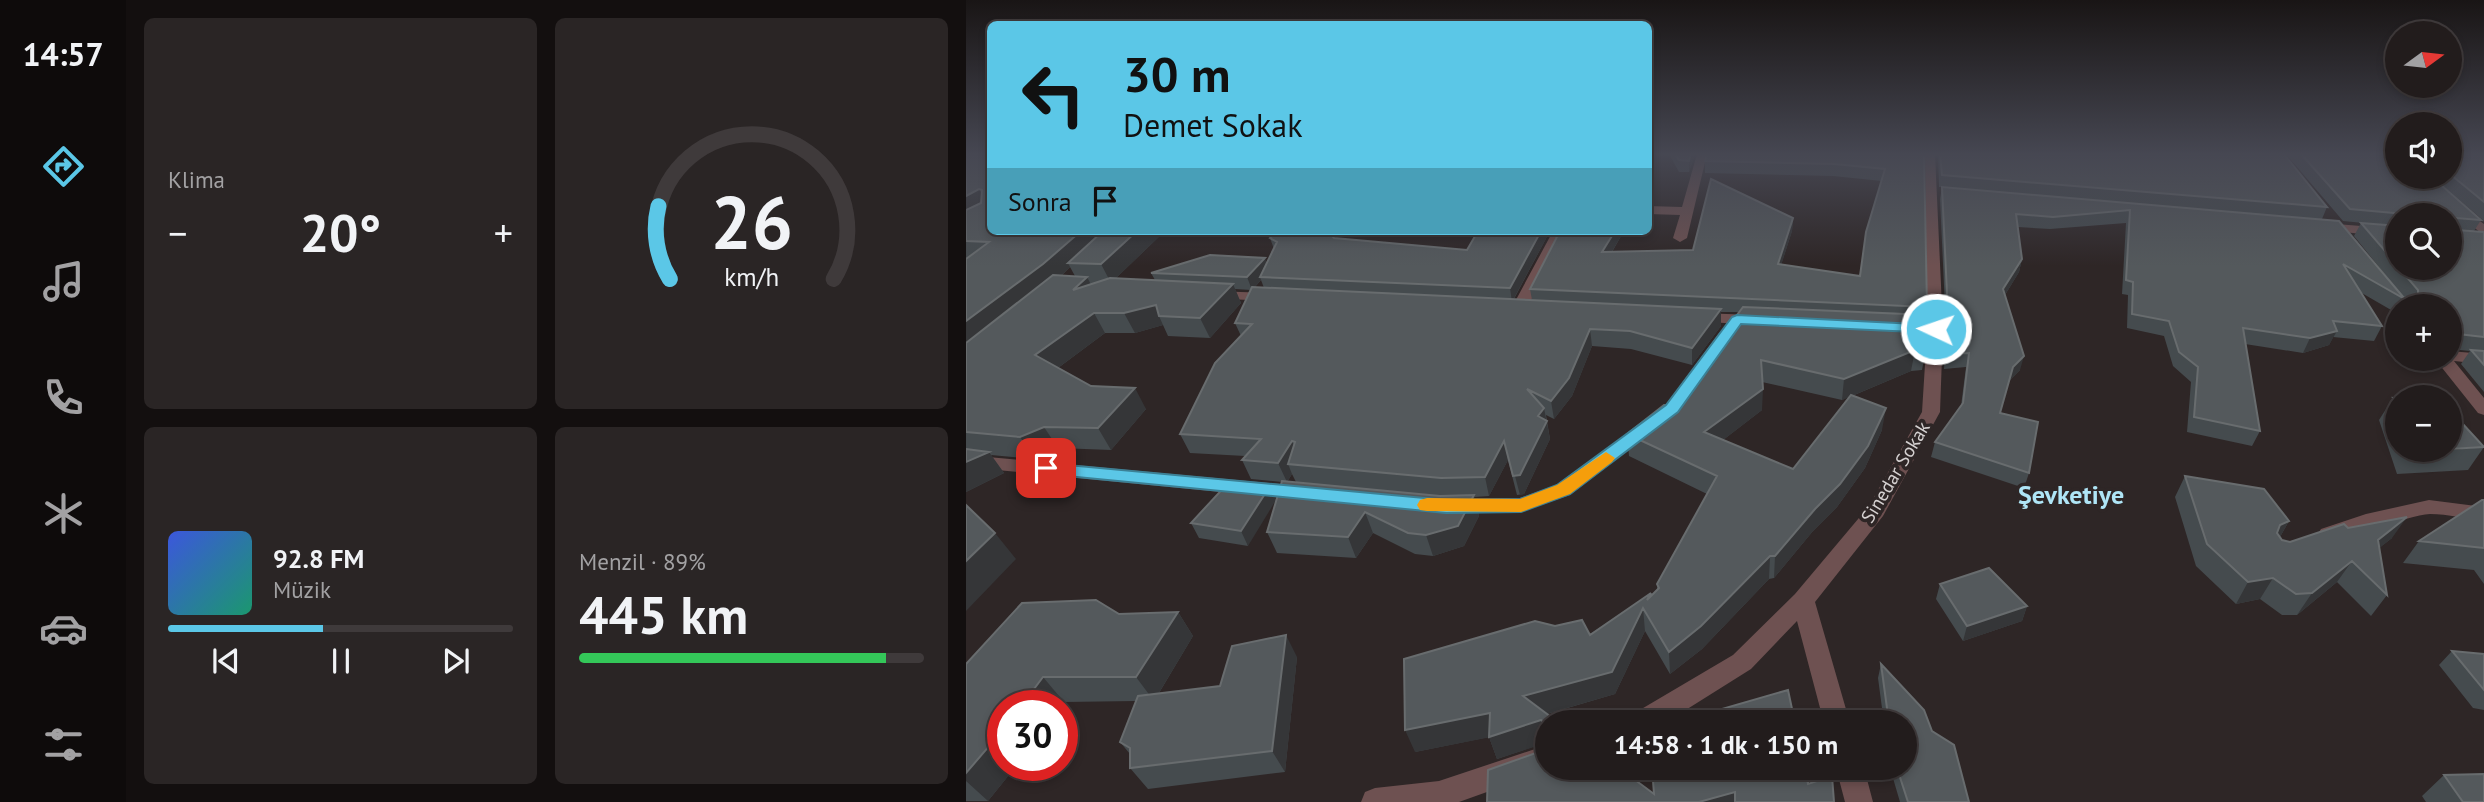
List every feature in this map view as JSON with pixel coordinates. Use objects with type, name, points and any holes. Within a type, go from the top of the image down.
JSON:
[{"type":"street","points":[[1680,238],[1692,191]]},
{"type":"street","name":"Sinedar Sokak","points":[[1663,710],[1742,662],[1803,600],[1876,511],[1931,412],[1936,329],[1937,191]]},
{"type":"street","points":[[1652,210],[1687,211]]},
{"type":"street","points":[[2462,215],[2480,237]]},
{"type":"street","points":[[2333,223],[2353,248]]},
{"type":"street","points":[[2310,226],[2333,223],[2385,231]]},
{"type":"street","points":[[1519,309],[1557,235]]},
{"type":"street","points":[[1199,294],[1282,298]]},
{"type":"street","points":[[1683,317],[1777,321]]},
{"type":"street","points":[[1432,505],[1521,505],[1563,490],[1672,409],[1737,320]]},
{"type":"street","points":[[1896,327],[1936,329]]},
{"type":"street","points":[[2462,357],[2484,359]]},
{"type":"street","points":[[2453,371],[2484,409]]},
{"type":"street","points":[[966,461],[1322,495]]},
{"type":"street","points":[[2303,544],[2366,522],[2429,507],[2484,514]]},
{"type":"street","points":[[1803,600],[1833,710]]},
{"type":"street","points":[[1375,802],[1439,795],[1535,762]]},
{"type":"street","points":[[1853,780],[1859,802]]},
{"type":"building","points":[[982,191],[987,191],[987,235],[1076,235],[1043,264],[966,321],[966,259],[989,242],[966,241],[966,210],[981,203]]},
{"type":"building","points":[[1708,191],[1737,191],[1793,218],[1778,264],[1860,276],[1866,232],[1878,191],[1925,191],[1927,307],[1530,289],[1558,235],[1613,235],[1602,252],[1693,250]]},
{"type":"building","points":[[1942,191],[1994,191],[2339,221],[2385,275],[2385,280],[2389,280],[2401,294],[2396,294],[2343,264],[2382,326],[2333,321],[2337,331],[2310,338],[2243,328],[2260,431],[2194,417],[2198,367],[2179,352],[2169,321],[2132,314],[2133,282],[2126,280],[2130,210],[2053,217],[2016,214],[2022,259],[2003,289],[2024,356],[2013,367],[2000,413],[2038,422],[2029,473],[1935,442],[1963,403],[1969,353],[1947,354],[1948,315]]},
{"type":"building","points":[[2140,191],[2314,191],[2327,207]]},
{"type":"building","points":[[2334,191],[2448,191],[2462,203],[2385,203],[2385,212],[2350,209]]},
{"type":"building","points":[[2471,191],[2484,191],[2484,202]]},
{"type":"building","points":[[2462,203],[2481,220],[2462,218]]},
{"type":"building","points":[[2361,223],[2385,225],[2385,251]]},
{"type":"building","points":[[2462,230],[2484,232],[2484,337],[2462,334],[2462,294],[2418,294],[2418,290],[2409,280],[2462,280]]},
{"type":"building","points":[[1099,235],[1133,235],[1101,264],[1068,263]]},
{"type":"building","points":[[1273,235],[1331,235],[1334,238],[1467,250],[1476,235],[1539,235],[1510,288],[1260,277],[1277,242],[1270,238]]},
{"type":"building","points":[[1210,255],[1265,258],[1247,277],[1151,273]]},
{"type":"building","points":[[1053,275],[1087,277],[1073,290],[1110,278],[1233,284],[1200,318],[1159,316],[1156,305],[1124,313],[1094,313],[1035,355],[1091,386],[1135,388],[1098,428],[1044,427],[1020,437],[966,432],[966,343]]},
{"type":"building","points":[[1252,287],[1721,309],[1692,348],[1630,331],[1590,329],[1569,378],[1551,401],[1527,389],[1544,408],[1538,416],[1547,421],[1520,475],[1513,476],[1504,441],[1485,477],[1441,478],[1288,464],[1295,442],[1292,441],[1278,463],[1242,460],[1261,439],[1180,434],[1215,363],[1252,324],[1235,323]]},
{"type":"building","points":[[1743,307],[1928,315],[1926,349],[1915,350],[1844,379],[1761,360],[1763,389],[1704,432],[1793,469],[1851,395],[1886,408],[1868,446],[1840,484],[1775,556],[1770,556],[1701,626],[1669,652],[1643,608],[1612,672],[1523,696],[1542,710],[1535,710],[1535,722],[1489,737],[1490,713],[1405,730],[1404,659],[1535,621],[1555,626],[1582,620],[1590,635],[1651,593],[1647,600],[1659,588],[1657,584],[1717,476],[1627,434],[1664,405],[1669,405],[1720,351],[1712,349]]},
{"type":"building","points":[[2471,350],[2484,351],[2484,365]]},
{"type":"building","points":[[2462,423],[2484,447],[2462,448]]},
{"type":"building","points":[[966,449],[989,452],[966,462]]},
{"type":"building","points":[[2185,476],[2264,489],[2289,521],[2280,525],[2277,533],[2282,540],[2290,542],[2344,524],[2348,528],[2407,517],[2378,540],[2387,595],[2352,561],[2312,593],[2296,594],[2273,578],[2248,582],[2207,544]]},
{"type":"building","points":[[1282,481],[1440,496],[1474,495],[1458,526],[1426,535],[1408,533],[1365,512],[1348,537],[1267,532]]},
{"type":"building","points":[[1229,482],[1270,486],[1241,531],[1191,523]]},
{"type":"building","points":[[2482,500],[2484,548],[2419,541]]},
{"type":"building","points":[[966,505],[995,533],[966,561]]},
{"type":"building","points":[[1989,568],[2027,606],[1967,626],[1940,584]]},
{"type":"building","points":[[1096,600],[1119,614],[1178,612],[1136,677],[1043,677],[1033,690],[987,690],[987,749],[966,773],[966,664],[1022,603]]},
{"type":"building","points":[[1286,635],[1272,751],[1130,768],[1130,748],[1120,742],[1138,696],[1220,686],[1232,646]]},
{"type":"building","points":[[2452,651],[2484,654],[2484,690]]},
{"type":"building","points":[[1881,664],[1924,710],[1932,731],[1954,745],[1969,802],[1908,802],[1901,780],[1917,780],[1917,710],[1887,710]]},
{"type":"building","points":[[1788,690],[1792,710],[1719,710]]},
{"type":"building","points":[[1535,753],[1535,780],[1635,780],[1654,794],[1653,780],[1807,780],[1808,784],[1832,780],[1834,802],[1735,802],[1735,792],[1699,802],[1487,802],[1488,770]]},
{"type":"building","points":[[2484,774],[2484,802],[2463,802],[2444,775]]},
{"type":"slow traffic","points":[[1427,505],[1521,505],[1563,490],[1606,458]]},
{"type":"district","name":"Şevketiye","points":[[2071,495]]},
{"type":"route","points":[[1046,468],[1446,507],[1521,505],[1563,490],[1672,409],[1737,320],[1936,329]]}]
